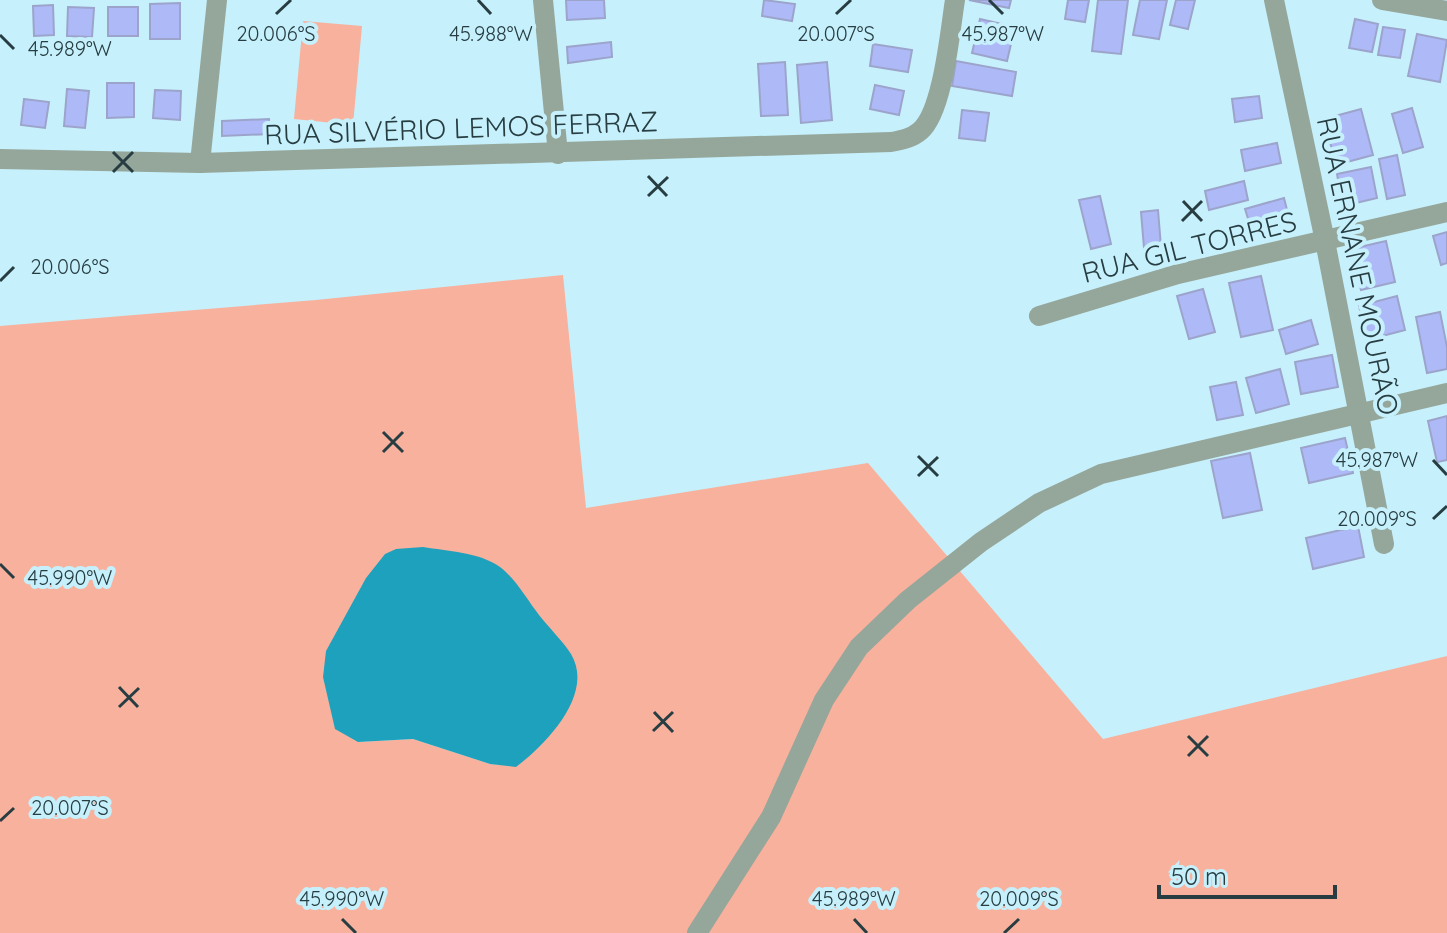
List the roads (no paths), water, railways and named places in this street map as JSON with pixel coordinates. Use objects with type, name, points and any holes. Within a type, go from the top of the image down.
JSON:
[{"type":"street","points":[[200,163],[217,0]]},
{"type":"street","points":[[543,0],[558,154]]},
{"type":"street","name":"RUA SILVÉRIO LEMOS FERRAZ","points":[[0,159],[200,163],[891,142],[908,139],[921,131],[937,105],[955,0]]},
{"type":"street","name":"RUA ERNANE MOURÃO","points":[[1274,0],[1360,413],[1384,544]]},
{"type":"street","points":[[1382,0],[1447,11]]},
{"type":"street","name":"RUA GIL TORRES","points":[[1039,316],[1178,274],[1447,212]]},
{"type":"street","points":[[697,933],[771,817],[824,700],[859,647],[908,600],[981,542],[1039,503],[1101,474],[1447,393]]},
{"type":"water","points":[[423,547],[473,555],[500,567],[571,654],[577,669],[577,685],[572,701],[553,732],[516,767],[490,764],[413,739],[358,742],[335,729],[323,677],[326,651],[366,578],[385,554],[396,549]]}]
